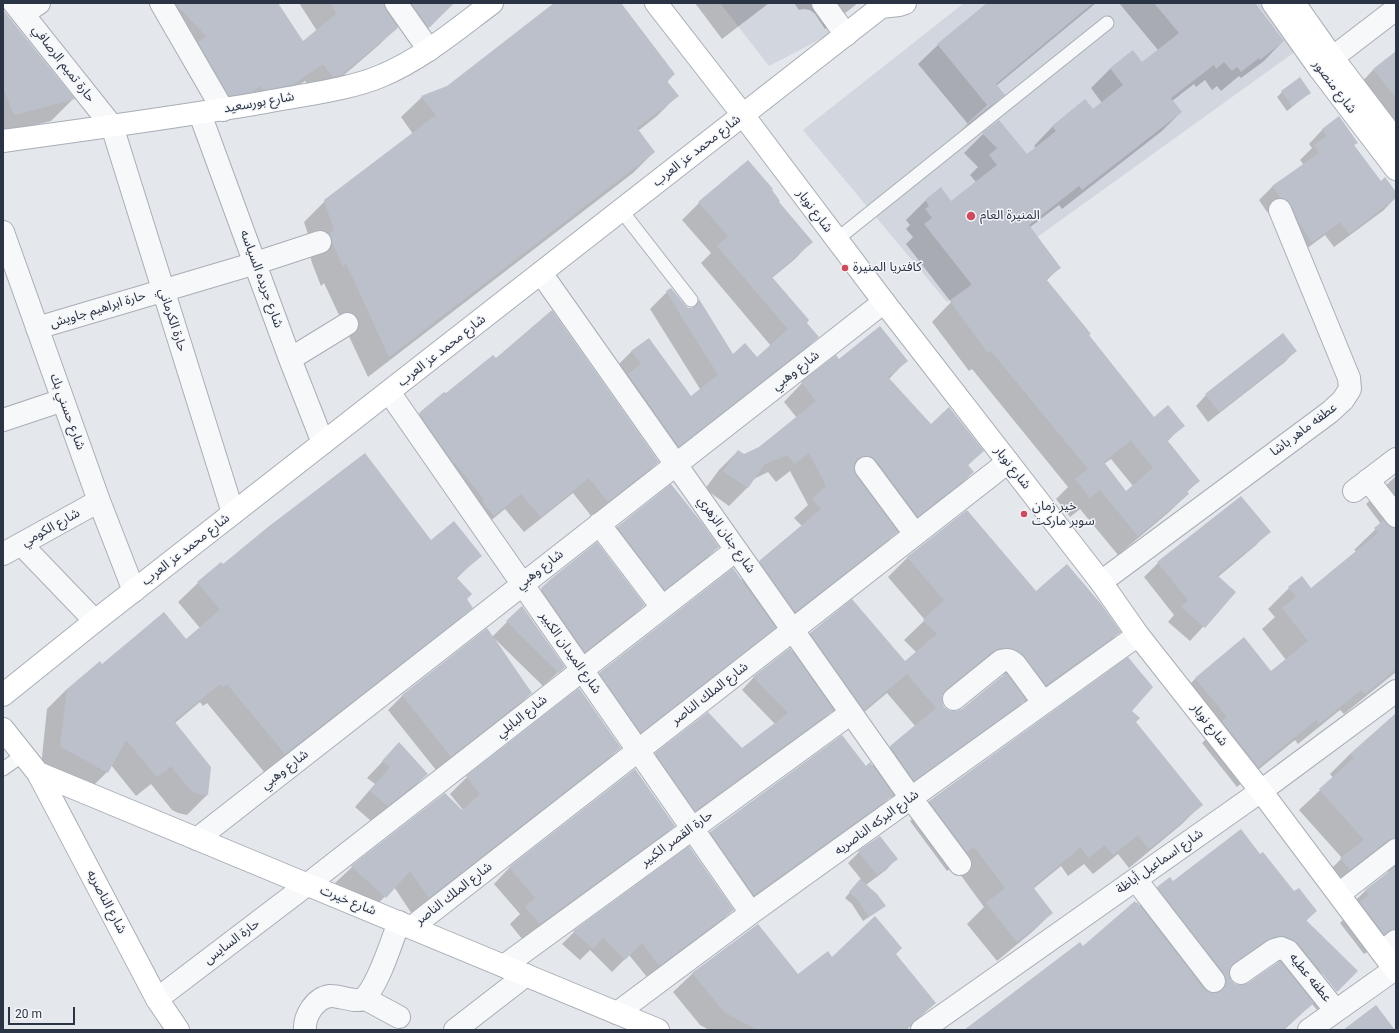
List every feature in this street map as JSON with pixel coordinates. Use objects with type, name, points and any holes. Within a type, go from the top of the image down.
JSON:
[{"type":"street","points":[[161,3],[224,110]]},
{"type":"street","points":[[396,3],[429,50]]},
{"type":"street","name":"شارع بورسعيد","points":[[3,141],[200,114],[354,85],[380,77],[405,65],[429,50],[492,3]]},
{"type":"street","name":"شارع نوبار","points":[[656,3],[836,240],[1101,582],[1138,634],[1261,791],[1339,894],[1389,946],[1396,970]]},
{"type":"street","points":[[823,3],[846,35]]},
{"type":"street","name":"شارع محمد عز العرب","points":[[3,695],[134,590],[846,35],[882,5],[899,5],[905,3]]},
{"type":"street","name":"شارع منصور","points":[[1273,3],[1396,141]]},
{"type":"street","name":"شارع منصور","points":[[1294,3],[1326,62],[1396,170]]},
{"type":"street","name":"حارة تميم الرصافي","points":[[25,7],[112,126]]},
{"type":"street","points":[[1326,62],[1396,9]]},
{"type":"street","name":"شارع جريده السياسه","points":[[200,114],[290,359],[323,443]]},
{"type":"street","name":"حارة الكرماني","points":[[112,126],[233,513]]},
{"type":"street","name":"عطفه ماهر باشا","points":[[1101,582],[1330,412],[1343,400],[1350,389],[1349,378],[1280,210]]},
{"type":"street","name":"شارع حسني بك","points":[[3,232],[99,501],[134,590]]},
{"type":"street","name":"حارة ابراهيم جاويش","points":[[37,328],[256,263],[320,242]]},
{"type":"street","name":"شارع جنان الزهري","points":[[541,273],[911,798],[960,864]]},
{"type":"street","name":"شارع وهبي","points":[[197,839],[884,302]]},
{"type":"street","points":[[290,359],[347,324]]},
{"type":"street","name":"شارع الميدان الكبير","points":[[389,392],[751,913]]},
{"type":"street","points":[[3,420],[63,400]]},
{"type":"street","points":[[1396,459],[1361,485],[1396,516]]},
{"type":"street","name":"شارع الملك الناصر","points":[[406,924],[638,750],[1008,462]]},
{"type":"street","points":[[866,468],[915,534]]},
{"type":"street","name":"شارع الكومي","points":[[12,549],[99,501]]},
{"type":"street","points":[[599,524],[662,607]]},
{"type":"street","points":[[12,549],[95,621]]},
{"type":"street","name":"شارع البابلي","points":[[308,884],[736,550]]},
{"type":"street","name":"شارع البركه الناصريه","points":[[616,1013],[751,913],[1138,634]]},
{"type":"street","points":[[954,699],[1001,661],[1006,660],[1015,664],[1043,702]]},
{"type":"street","name":"شارع اسماعيل أباظة","points":[[922,1030],[1261,791],[1396,691]]},
{"type":"street","name":"حارة القصر الكبير","points":[[504,966],[851,712]]},
{"type":"street","name":"شارع الناصريه","points":[[3,729],[38,773],[157,999],[178,1030]]},
{"type":"street","name":"شارع خيرت","points":[[38,773],[406,924],[658,1030]]},
{"type":"street","points":[[1339,894],[1396,850]]},
{"type":"street","points":[[1136,880],[1214,981]]},
{"type":"street","name":"حارة السايس","points":[[157,999],[308,884]]},
{"type":"street","points":[[359,999],[374,984],[406,924]]},
{"type":"street","name":"عطفه عطيه","points":[[1241,973],[1274,950],[1281,948],[1288,951],[1336,1011]]},
{"type":"street","points":[[1309,1030],[1396,970]]},
{"type":"street","points":[[455,1030],[526,975]]},
{"type":"street","points":[[305,1030],[306,1019],[309,1011],[316,1003],[329,996],[359,999],[399,1017]]},
{"type":"lane","points":[[836,240],[1107,24]]},
{"type":"lane","points":[[621,210],[691,300]]},
{"type":"lane","points":[[3,769],[23,755]]},
{"type":"shaded area","points":[[720,3],[821,3],[838,30],[769,66]]},
{"type":"shaded area","name":"المنيرة العام","points":[[964,3],[1270,3],[1303,46],[947,302],[803,130]]},
{"type":"building","points":[[175,3],[278,3],[303,41],[336,14],[331,3],[384,3],[386,10],[398,28],[341,75],[333,77],[323,64],[292,85],[263,90],[260,86],[252,92],[229,96],[198,42],[207,37]]},
{"type":"building","points":[[411,3],[454,3],[429,28]]},
{"type":"building","points":[[554,3],[621,3],[675,74],[667,81],[679,96],[637,128],[655,152],[389,357],[346,263],[343,266],[332,242],[332,238],[329,234],[334,230],[324,200],[436,115],[421,96],[447,86]]},
{"type":"building","points":[[987,3],[1093,3],[996,84],[1005,95],[960,130],[987,105],[937,44]]},
{"type":"building","points":[[1154,3],[1255,3],[1284,41],[1260,60],[1259,58],[1241,72],[1237,67],[1232,71],[1224,62],[1216,69],[1214,65],[1171,98],[1182,112],[1082,190],[1079,186],[1029,225],[1061,268],[1046,279],[1091,334],[1089,335],[1154,417],[1168,405],[1185,426],[1167,440],[1200,481],[1187,491],[1189,494],[1138,536],[1100,490],[1090,498],[1075,479],[1088,469],[991,351],[988,353],[950,301],[972,285],[924,224],[932,218],[925,209],[929,206],[925,200],[941,187],[951,201],[997,165],[989,155],[997,148],[982,133],[999,120],[1027,154],[1056,131],[1052,126],[1085,99],[1093,109],[1123,85],[1110,68],[1133,50],[1142,62],[1179,33]],"holes":[[[1131,440],[1153,468],[1126,491],[1104,462]]]},
{"type":"building","points":[[3,8],[75,99],[14,115],[3,87]]},
{"type":"building","points":[[1396,51],[1396,98],[1373,69]]},
{"type":"building","points":[[1300,77],[1311,93],[1292,106],[1281,91]]},
{"type":"building","points":[[1339,116],[1358,143],[1354,145],[1381,181],[1385,177],[1396,192],[1396,198],[1349,234],[1340,222],[1312,242],[1299,223],[1291,205],[1287,200],[1281,198],[1272,186],[1319,153],[1314,145],[1327,136],[1322,129]]},
{"type":"building","points":[[748,160],[773,189],[772,190],[780,201],[779,202],[813,242],[772,277],[809,320],[807,323],[819,337],[679,447],[628,374],[641,364],[631,351],[649,338],[691,396],[718,375],[666,291],[671,288],[688,308],[696,306],[699,299],[733,354],[745,343],[757,357],[788,329],[717,246],[728,236],[698,202]]},
{"type":"building","points":[[552,310],[659,462],[608,502],[589,478],[541,517],[521,494],[494,516],[482,501],[484,499],[455,463],[454,464],[419,413],[493,355],[496,358]]},
{"type":"building","points":[[880,326],[908,361],[888,377],[931,424],[949,407],[984,451],[968,465],[974,472],[918,517],[876,460],[871,456],[858,458],[854,463],[856,475],[898,532],[795,612],[759,561],[821,509],[812,499],[826,486],[809,453],[795,464],[787,455],[765,464],[748,488],[723,471],[738,450],[744,454],[759,447],[816,401],[801,382],[836,355],[839,359]]},
{"type":"building","points":[[1283,333],[1297,351],[1219,412],[1205,394]]},
{"type":"building","points":[[365,453],[431,540],[454,521],[482,556],[456,577],[472,594],[467,599],[473,608],[285,754],[227,684],[223,687],[220,684],[174,721],[211,767],[208,795],[198,794],[191,791],[171,766],[157,777],[126,740],[108,773],[60,746],[67,689],[100,661],[102,664],[164,612],[186,639],[220,610],[197,582],[221,562],[223,564],[268,527]]},
{"type":"building","points":[[671,484],[719,547],[665,590],[617,527]]},
{"type":"building","points":[[1241,496],[1271,532],[1217,575],[1236,592],[1205,628],[1181,607],[1188,600],[1157,562]]},
{"type":"building","points":[[967,510],[1036,591],[1067,564],[1101,604],[1121,632],[1046,685],[1025,657],[1018,651],[1000,648],[993,651],[946,690],[942,695],[944,707],[950,711],[962,709],[1006,673],[1026,700],[914,781],[890,746],[936,708],[907,674],[864,710],[810,633],[852,599],[905,661],[937,634],[923,620],[944,600],[907,557]]},
{"type":"building","points":[[1384,520],[1391,527],[1396,528],[1396,669],[1365,694],[1361,690],[1319,724],[1316,720],[1258,767],[1222,721],[1227,717],[1195,678],[1244,637],[1271,671],[1308,641],[1282,608],[1296,597],[1288,587],[1302,576],[1311,588],[1378,533],[1374,528]]},
{"type":"building","points":[[597,542],[645,605],[585,652],[541,588]]},
{"type":"building","points":[[733,568],[776,628],[641,733],[599,673]]},
{"type":"building","points":[[522,606],[565,667],[559,673],[506,621]]},
{"type":"building","points":[[487,628],[532,693],[451,757],[402,695]]},
{"type":"building","points":[[790,648],[834,710],[695,811],[655,753],[708,712],[742,748],[788,713],[753,677]]},
{"type":"building","points":[[1128,657],[1153,687],[1132,711],[1140,718],[1136,722],[1203,805],[1149,849],[1138,835],[1113,855],[1105,845],[1088,858],[1081,847],[1033,887],[1053,913],[1017,942],[986,903],[1005,888],[974,847],[967,852],[929,801]]},
{"type":"building","points":[[579,688],[621,748],[429,898],[410,871],[386,898],[351,866],[445,793],[462,810],[480,794],[466,776]]},
{"type":"building","points":[[1396,713],[1396,838],[1388,840],[1350,870],[1340,858],[1364,840],[1319,789],[1354,758],[1350,754]]},
{"type":"building","points":[[842,735],[866,766],[870,762],[894,795],[754,895],[710,832]]},
{"type":"building","points":[[399,742],[428,774],[388,806],[370,791],[390,767],[382,761]]},
{"type":"building","points":[[635,769],[675,826],[540,924],[525,907],[535,898],[509,867]]},
{"type":"building","points":[[1241,829],[1260,854],[1263,852],[1294,891],[1299,888],[1317,911],[1306,920],[1358,971],[1337,992],[1298,943],[1286,937],[1278,936],[1267,940],[1234,963],[1230,967],[1229,974],[1231,980],[1235,984],[1242,985],[1248,983],[1280,961],[1314,1003],[1282,1030],[964,1030],[1080,942],[1083,946],[1135,901],[1204,989],[1215,993],[1221,991],[1226,985],[1224,973],[1157,887],[1170,877],[1173,881]]},
{"type":"building","points":[[880,836],[898,859],[877,875],[858,851]]},
{"type":"building","points":[[689,846],[734,910],[659,966],[642,943],[625,960],[603,938],[593,949],[573,931]]},
{"type":"building","points":[[1396,866],[1396,929],[1384,934],[1360,902],[1369,895],[1365,890]]},
{"type":"building","points":[[860,879],[877,894],[886,906],[869,917],[857,899],[849,892]]},
{"type":"building","points":[[875,916],[902,948],[896,954],[936,1003],[904,1030],[757,1030],[724,1012],[692,973],[758,924],[798,974],[828,951],[832,957]]},
{"type":"building","points":[[1376,1005],[1395,1030],[1343,1030]]},
{"type":"place","name":"المنيرة العام","points":[[971,216]]},
{"type":"place","name":"كافتريا المنيرة","points":[[845,268]]},
{"type":"place","name":"خير زمان سوبر ماركت","points":[[1024,514]]}]
